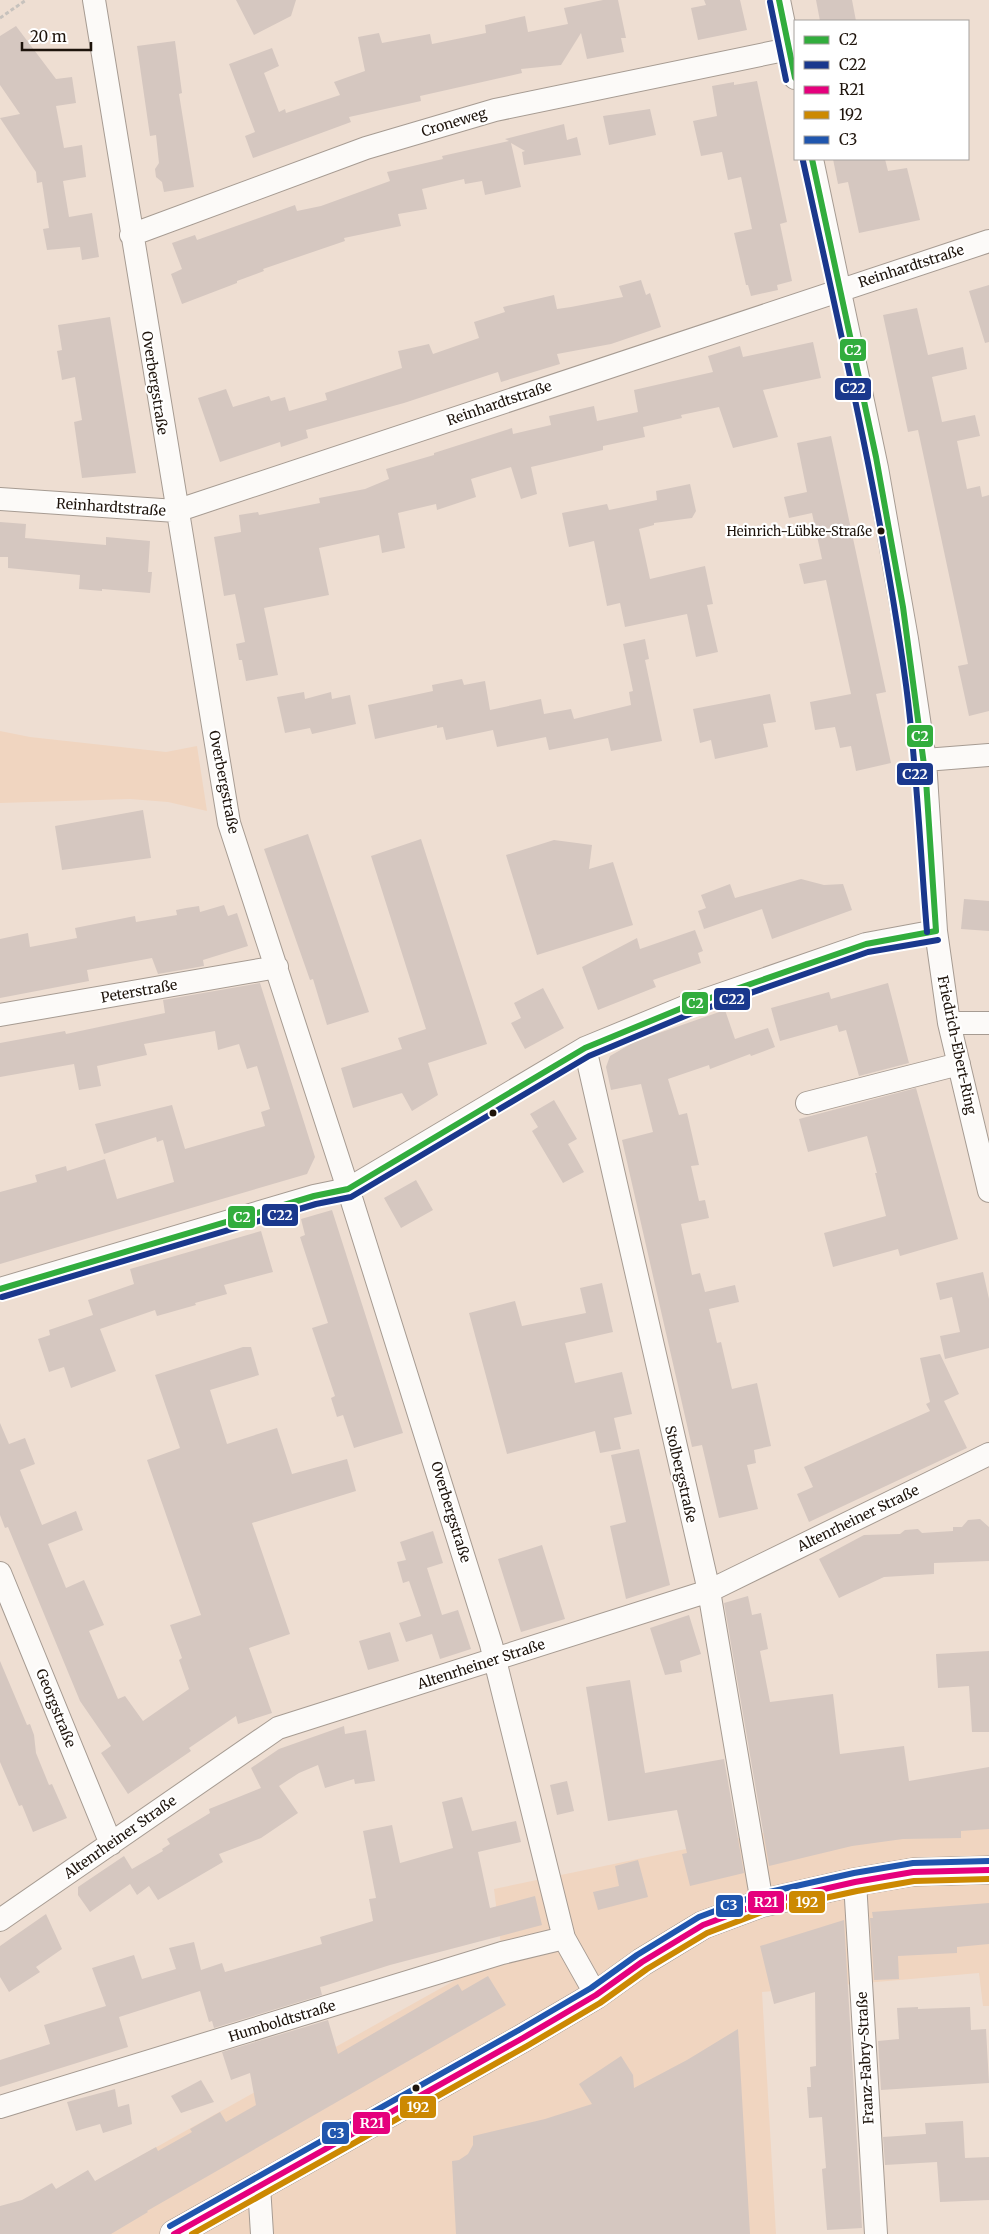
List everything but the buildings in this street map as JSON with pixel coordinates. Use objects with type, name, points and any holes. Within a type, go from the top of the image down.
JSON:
[{"type":"main road","points":[[174,2234],[596,1995],[642,1962],[689,1933],[740,1910],[762,1903],[855,1882],[913,1872],[989,1870]]},
{"type":"street","name":"Overbergstraße","points":[[94,0],[176,511],[230,823],[496,1659],[564,1938],[596,1995]]},
{"type":"street","points":[[779,0],[794,73]]},
{"type":"street","name":"Croneweg","points":[[131,235],[366,148],[495,110],[789,49]]},
{"type":"street","name":"Friedrich-Ebert-Ring","points":[[812,160],[889,531],[925,760],[931,890],[949,1022],[989,1191]]},
{"type":"street","name":"Reinhardtstraße","points":[[0,499],[176,511],[989,241]]},
{"type":"street","points":[[925,760],[989,755]]},
{"type":"street","points":[[0,1289],[314,1196],[348,1189],[585,1048],[687,1006],[866,944],[936,931]]},
{"type":"street","name":"Peterstraße","points":[[0,1015],[277,968]]},
{"type":"street","points":[[949,1022],[989,1023]]},
{"type":"street","name":"Stolbergstraße","points":[[585,1048],[709,1591],[762,1903]]},
{"type":"street","points":[[807,1102],[959,1064]]},
{"type":"street","name":"Altenrheiner Straße","points":[[0,1920],[278,1728],[709,1591],[989,1454]]},
{"type":"street","name":"Georgstraße","points":[[0,1573],[111,1844]]},
{"type":"street","name":"Franz-Fabry-Straße","points":[[855,1882],[876,2234]]},
{"type":"street","name":"Humboldtstraße","points":[[0,2107],[502,1954],[564,1938]]},
{"type":"street","points":[[259,2186],[262,2234]]},
{"type":"path","points":[[0,18],[26,0]]},
{"type":"shaded area","points":[[0,731],[30,737],[166,752],[197,746],[207,811],[168,802],[130,799],[0,803]]},
{"type":"shaded area","points":[[989,1786],[989,2006],[983,2006],[979,1973],[762,1992],[776,2234],[1,2234],[502,1954],[494,1889]]},
{"type":"transit line","name":"C2","points":[[779,0],[794,73]]},
{"type":"transit line","name":"C22","points":[[770,2],[786,80]]},
{"type":"transit line","name":"C2","points":[[812,160],[876,457],[903,607],[926,780],[936,931]]},
{"type":"transit line","name":"C22","points":[[803,161],[860,422],[896,619],[913,747],[927,932]]},
{"type":"transit line","name":"C2","points":[[0,1289],[314,1196],[348,1189],[585,1048],[687,1006],[866,944],[936,931]]},
{"type":"transit line","name":"C22","points":[[2,1297],[316,1204],[351,1197],[589,1056],[690,1014],[868,952],[938,940]]},
{"type":"transit line","name":"C3","points":[[170,2226],[591,1988],[637,1955],[699,1917],[760,1894],[854,1873],[913,1863],[989,1861]]},
{"type":"transit line","name":"R21","points":[[174,2234],[523,2038],[596,1995],[642,1962],[703,1925],[762,1903],[855,1882],[913,1872],[989,1870]]},
{"type":"transit line","name":"192","points":[[192,2234],[527,2046],[600,2003],[647,1969],[707,1933],[765,1911],[857,1891],[914,1881],[989,1879]]},
{"type":"place","name":"Heinrich-Lübke-Straße","points":[[881,531]]}]
